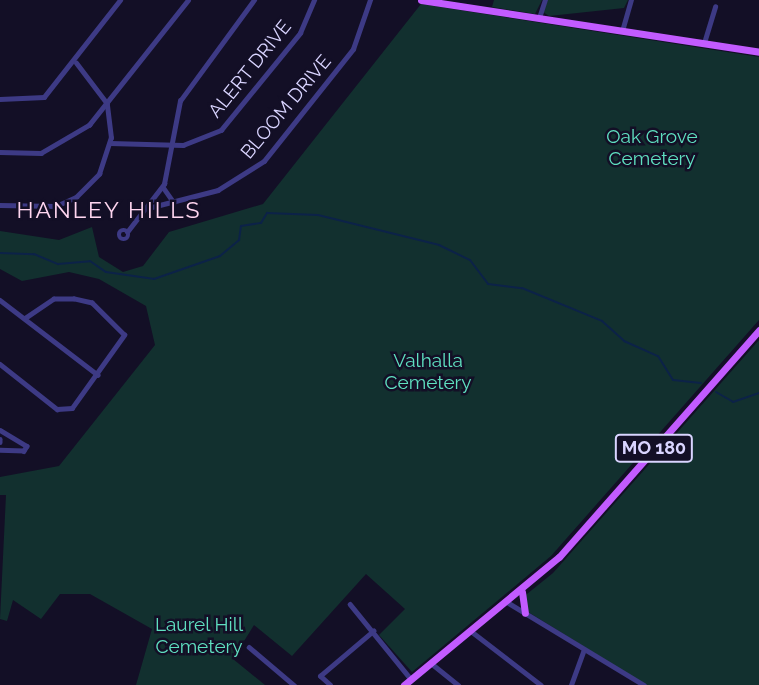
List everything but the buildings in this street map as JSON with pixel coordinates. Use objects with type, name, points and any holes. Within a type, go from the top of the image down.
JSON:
[{"type":"main road","points":[[421,0],[759,52]]},
{"type":"main road","name":"MO 180","points":[[404,685],[523,589],[573,542],[759,330]]},
{"type":"main road","points":[[523,589],[519,603],[524,613]]},
{"type":"street","points":[[0,99],[44,97],[76,62],[120,0]]},
{"type":"street","points":[[0,152],[41,153],[89,125],[188,0]]},
{"type":"street","points":[[127,232],[163,186],[180,101],[254,0]]},
{"type":"street","name":"ALERT DRIVE","points":[[110,143],[171,146],[204,139],[227,124],[300,33],[313,0]]},
{"type":"street","name":"BLOOM DRIVE","points":[[148,208],[174,203],[231,185],[264,161],[353,49],[370,0]]},
{"type":"street","points":[[539,18],[545,0]]},
{"type":"street","points":[[622,31],[631,0]]},
{"type":"street","points":[[704,44],[716,7]]},
{"type":"street","points":[[0,205],[29,210],[76,197],[99,174],[110,143],[107,104],[76,62]]},
{"type":"street","points":[[163,186],[174,203]]},
{"type":"street","points":[[0,364],[57,409],[72,408],[124,335],[92,303],[74,299],[54,299],[26,318]]},
{"type":"street","points":[[0,300],[98,375]]},
{"type":"street","points":[[0,430],[27,446],[0,450]]},
{"type":"street","points":[[507,602],[632,682],[643,685]]},
{"type":"street","points":[[350,604],[411,679]]},
{"type":"street","points":[[330,685],[320,676],[373,631]]},
{"type":"street","points":[[471,631],[541,685]]},
{"type":"street","points":[[249,648],[294,685]]},
{"type":"street","points":[[571,685],[584,650]]},
{"type":"street","points":[[430,663],[458,685]]},
{"type":"green space","points":[[494,0],[542,0],[535,14],[492,7]]},
{"type":"green space","points":[[548,0],[628,0],[624,8],[549,16],[543,12]]},
{"type":"green space","name":"Valhalla Cemetery","points":[[421,4],[759,57],[759,320],[551,556],[412,672],[379,635],[405,609],[366,574],[292,656],[254,625],[233,659],[265,685],[136,685],[152,629],[90,594],[60,594],[41,619],[13,600],[7,621],[0,619],[6,495],[0,495],[0,477],[59,466],[155,345],[146,306],[99,279],[69,272],[22,281],[0,269],[0,231],[59,240],[92,227],[99,257],[123,272],[143,266],[169,232],[263,204]]},
{"type":"green space","points":[[759,340],[759,685],[646,685],[525,610],[522,598],[553,573]]},
{"type":"waterway","points":[[0,253],[34,254],[58,264],[90,261],[106,272],[154,279],[220,256],[239,240],[241,226],[261,223],[267,213],[318,215],[439,245],[470,260],[488,284],[522,288],[602,321],[624,341],[658,356],[673,380],[701,383]]},
{"type":"waterway","points":[[716,392],[733,402],[759,393]]},
{"type":"district","name":"HANLEY HILLS","points":[[109,210]]},
{"type":"park label","name":"Oak Grove Cemetery","points":[[652,148]]},
{"type":"park label","name":"Laurel Hill Cemetery","points":[[199,636]]}]
